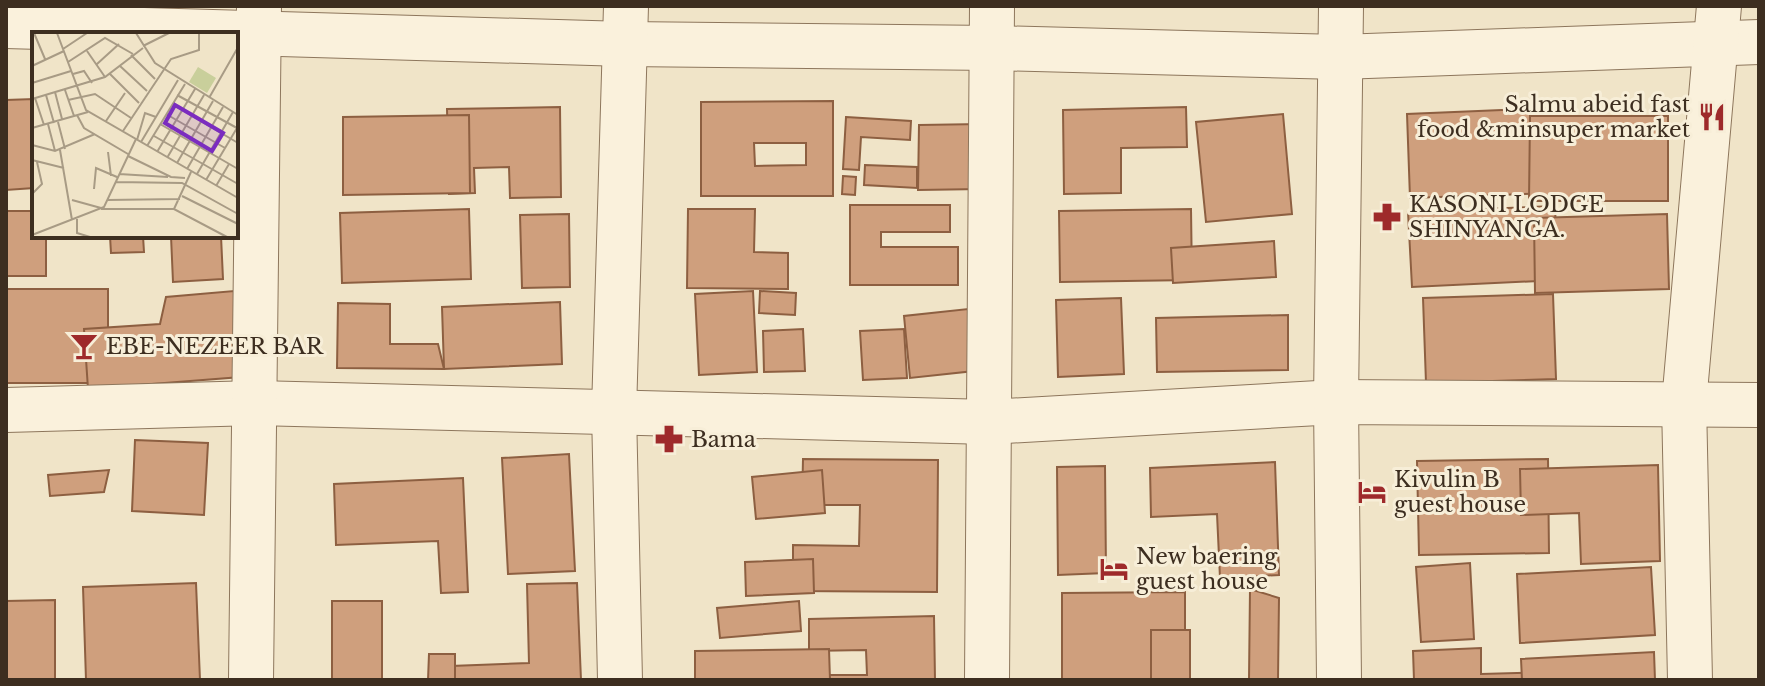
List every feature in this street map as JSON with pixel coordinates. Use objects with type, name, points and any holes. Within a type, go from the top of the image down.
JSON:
[{"type":"street","points":[[1339,680],[1336,402],[1341,6]]},
{"type":"street","points":[[251,680],[258,19]]},
{"type":"street","points":[[6,26],[258,19],[992,27],[1340,57],[1731,31],[1684,403],[1690,680]]},
{"type":"street","points":[[620,680],[614,411],[626,25]]},
{"type":"street","points":[[987,680],[992,27]]},
{"type":"street","points":[[6,410],[256,403],[989,422],[1336,402],[1759,405]]},
{"type":"building","points":[[32,99],[32,188],[6,190],[6,100]]},
{"type":"building","points":[[833,101],[833,196],[701,196],[701,102]],"holes":[[[754,143],[806,143],[806,165],[755,166]]]},
{"type":"building","points":[[560,107],[561,197],[510,198],[509,167],[474,168],[475,193],[449,194],[447,109]]},
{"type":"building","points":[[1186,107],[1187,147],[1121,148],[1121,193],[1064,194],[1063,110]]},
{"type":"building","points":[[1550,108],[1553,193],[1410,198],[1407,114]]},
{"type":"building","points":[[1283,114],[1292,214],[1206,222],[1196,122]]},
{"type":"building","points":[[469,115],[470,193],[343,195],[343,117]]},
{"type":"building","points":[[1530,116],[1668,116],[1668,201],[1529,201]]},
{"type":"building","points":[[846,117],[911,121],[910,140],[861,137],[859,170],[843,169]]},
{"type":"building","points":[[982,124],[981,189],[918,190],[919,125]]},
{"type":"building","points":[[865,165],[917,167],[917,188],[864,185]]},
{"type":"building","points":[[843,176],[856,177],[855,195],[842,194]]},
{"type":"building","points":[[850,205],[950,205],[950,232],[881,232],[881,247],[958,247],[958,285],[850,285]]},
{"type":"building","points":[[1555,206],[1558,280],[1412,287],[1408,212]]},
{"type":"building","points":[[469,209],[471,279],[342,283],[340,213]]},
{"type":"building","points":[[688,209],[755,209],[754,252],[788,253],[788,289],[687,288]]},
{"type":"building","points":[[1191,209],[1192,280],[1060,282],[1059,211]]},
{"type":"building","points":[[6,211],[32,211],[32,238],[46,238],[46,276],[6,276]]},
{"type":"building","points":[[569,214],[570,287],[522,288],[520,215]]},
{"type":"building","points":[[1667,214],[1669,289],[1535,293],[1534,218]]},
{"type":"building","points":[[110,238],[143,238],[144,252],[111,253]]},
{"type":"building","points":[[171,238],[221,238],[223,279],[173,282]]},
{"type":"building","points":[[1274,241],[1276,277],[1173,283],[1171,248]]},
{"type":"building","points":[[6,289],[108,289],[108,383],[6,383]]},
{"type":"building","points":[[234,291],[241,377],[88,389],[84,329],[160,324],[166,297]]},
{"type":"building","points":[[753,291],[757,372],[699,375],[695,294]]},
{"type":"building","points":[[760,291],[796,293],[795,315],[759,313]]},
{"type":"building","points":[[1553,294],[1556,379],[1426,383],[1423,298]]},
{"type":"building","points":[[1121,298],[1124,374],[1058,377],[1056,300]]},
{"type":"building","points":[[560,302],[562,364],[444,369],[442,307]]},
{"type":"building","points":[[338,303],[390,304],[390,344],[438,344],[444,369],[337,368]]},
{"type":"building","points":[[968,309],[974,371],[910,378],[904,316]]},
{"type":"building","points":[[1288,315],[1288,370],[1157,372],[1156,318]]},
{"type":"building","points":[[803,329],[805,371],[764,372],[763,331]]},
{"type":"building","points":[[904,329],[907,378],[863,380],[860,331]]},
{"type":"building","points":[[135,440],[208,443],[204,515],[132,511]]},
{"type":"building","points":[[569,454],[575,571],[508,574],[502,458]]},
{"type":"building","points":[[803,459],[938,460],[937,592],[793,591],[793,545],[859,546],[860,505],[802,505]]},
{"type":"building","points":[[1548,459],[1549,553],[1419,555],[1417,461]]},
{"type":"building","points":[[1275,462],[1279,575],[1220,578],[1217,514],[1151,517],[1150,468]]},
{"type":"building","points":[[1658,465],[1660,561],[1581,564],[1579,513],[1521,515],[1520,469]]},
{"type":"building","points":[[1105,466],[1106,573],[1058,575],[1057,467]]},
{"type":"building","points":[[109,470],[104,492],[50,496],[48,475]]},
{"type":"building","points":[[822,470],[825,513],[756,519],[752,477]]},
{"type":"building","points":[[463,478],[468,592],[441,593],[438,541],[336,545],[334,484]]},
{"type":"building","points":[[813,559],[814,593],[746,596],[745,562]]},
{"type":"building","points":[[1470,563],[1474,639],[1421,642],[1416,567]]},
{"type":"building","points":[[1651,567],[1655,635],[1520,643],[1517,574]]},
{"type":"building","points":[[196,583],[200,680],[86,680],[83,587]]},
{"type":"building","points":[[577,583],[581,680],[452,680],[451,666],[529,663],[527,584]]},
{"type":"building","points":[[1250,589],[1279,598],[1278,680],[1249,680]]},
{"type":"building","points":[[1185,592],[1185,680],[1062,680],[1062,593]]},
{"type":"building","points":[[55,600],[55,680],[6,680],[6,601]]},
{"type":"building","points":[[332,601],[382,601],[382,680],[332,680]]},
{"type":"building","points":[[799,601],[801,631],[720,638],[717,608]]},
{"type":"building","points":[[934,616],[935,680],[821,680],[821,675],[867,675],[866,650],[809,651],[809,619]]},
{"type":"building","points":[[1151,630],[1190,630],[1190,680],[1151,680]]},
{"type":"building","points":[[1481,648],[1481,674],[1557,672],[1557,680],[1414,680],[1413,651]]},
{"type":"building","points":[[829,649],[830,680],[695,680],[695,651]]},
{"type":"building","points":[[1654,652],[1655,680],[1522,680],[1521,659]]},
{"type":"building","points":[[429,654],[455,654],[455,680],[428,680]]},
{"type":"place","name":"Salmu abeid fast food &minsuper market","points":[[1712,117]]},
{"type":"place","name":"KASONI LODGE SHINYANGA.","points":[[1387,217]]},
{"type":"place","name":"EBE-NEZEER BAR","points":[[84,346]]},
{"type":"place","name":"Bama","points":[[669,439]]},
{"type":"place","name":"Kivulin B guest house","points":[[1372,492]]},
{"type":"place","name":"New baering guest house","points":[[1114,569]]}]
